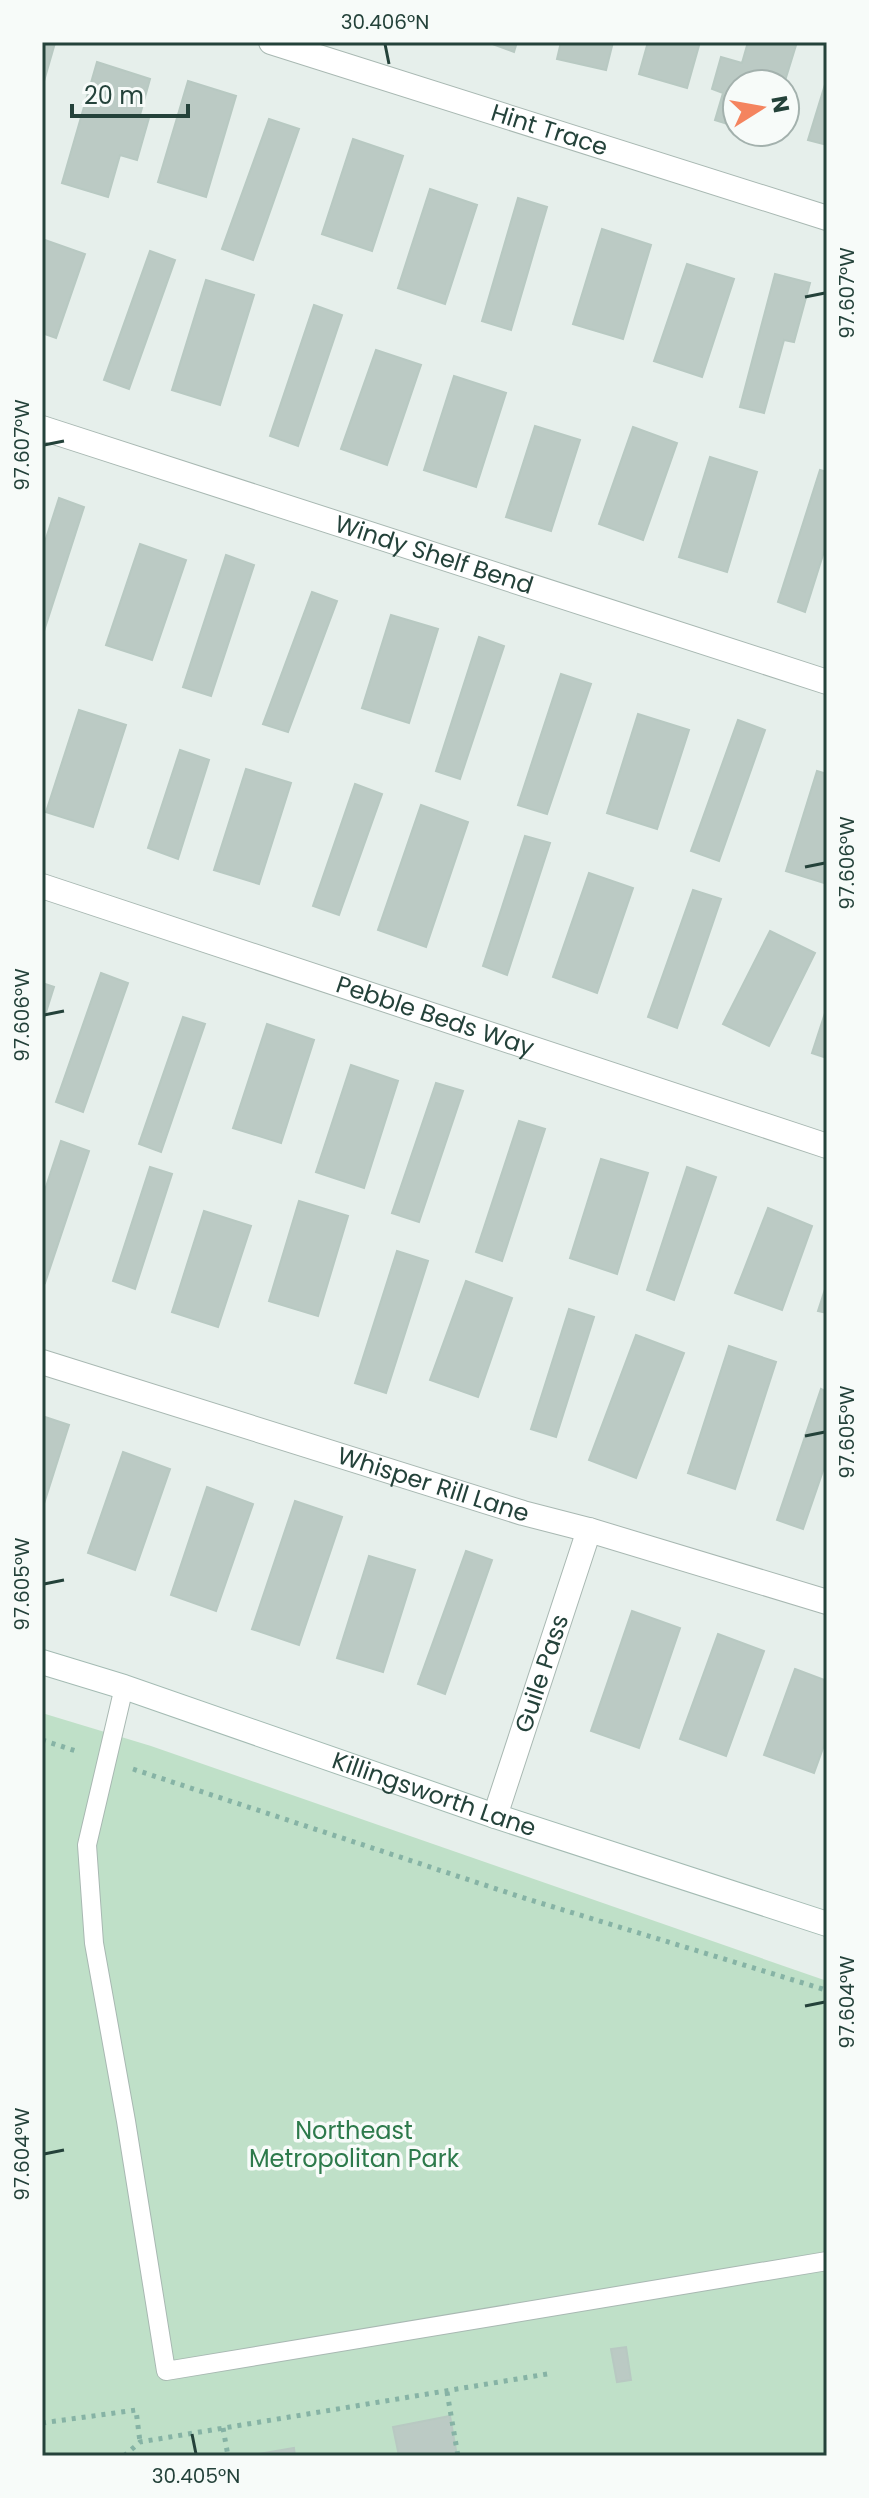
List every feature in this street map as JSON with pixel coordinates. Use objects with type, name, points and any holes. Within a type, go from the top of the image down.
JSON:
[{"type":"street","name":"Hint Trace","points":[[271,42],[827,218]]},
{"type":"street","name":"Windy Shelf Bend","points":[[42,428],[827,682]]},
{"type":"street","name":"Pebble Beds Way","points":[[42,886],[827,1146]]},
{"type":"street","name":"Whisper Rill Lane","points":[[42,1362],[523,1513],[827,1602]]},
{"type":"street","name":"Guile Pass","points":[[495,1816],[589,1530]]},
{"type":"street","name":"Killingsworth Lane","points":[[42,1662],[124,1687],[495,1816],[827,1924]]},
{"type":"lane","points":[[124,1687],[87,1845],[94,1943],[166,2371],[827,2261]]},
{"type":"path","points":[[42,1740],[79,1752]]},
{"type":"path","points":[[129,1768],[524,1898],[826,1990]]},
{"type":"path","points":[[124,2456],[140,2442],[553,2373]]},
{"type":"path","points":[[447,2392],[458,2456]]},
{"type":"path","points":[[42,2423],[136,2410],[140,2442]]},
{"type":"path","points":[[223,2428],[228,2456]]},
{"type":"green space","name":"Northeast Metropolitan Park","points":[[42,1713],[151,1746],[827,1981],[827,2456],[42,2456]]},
{"type":"building","points":[[42,42],[55,43],[42,88]]},
{"type":"building","points":[[487,42],[517,42],[514,52]]},
{"type":"building","points":[[561,42],[613,42],[606,70],[557,59]]},
{"type":"building","points":[[648,42],[700,42],[687,88],[639,74]]},
{"type":"building","points":[[748,42],[797,42],[789,68],[721,68],[721,92],[712,89],[721,57],[742,63]]},
{"type":"building","points":[[97,62],[150,79],[140,115],[149,118],[137,160],[120,155],[108,197],[62,183]]},
{"type":"building","points":[[827,78],[827,145],[808,140]]},
{"type":"building","points":[[188,81],[236,96],[206,197],[158,182]]},
{"type":"building","points":[[721,100],[721,122],[715,120]]},
{"type":"building","points":[[269,119],[299,129],[253,260],[222,249]]},
{"type":"building","points":[[353,139],[403,156],[372,251],[322,234]]},
{"type":"building","points":[[430,189],[477,205],[445,304],[398,288]]},
{"type":"building","points":[[518,198],[547,207],[511,330],[482,321]]},
{"type":"building","points":[[602,229],[651,245],[623,339],[573,324]]},
{"type":"building","points":[[42,239],[85,254],[56,338],[42,333]]},
{"type":"building","points":[[150,251],[175,260],[129,389],[104,380]]},
{"type":"building","points":[[687,264],[734,279],[702,377],[654,361]]},
{"type":"building","points":[[775,274],[810,283],[794,342],[784,340],[764,413],[740,407]]},
{"type":"building","points":[[206,280],[254,295],[220,405],[172,390]]},
{"type":"building","points":[[314,305],[342,315],[298,446],[270,436]]},
{"type":"building","points":[[376,350],[421,365],[387,465],[341,449]]},
{"type":"building","points":[[454,376],[506,393],[476,487],[424,470]]},
{"type":"building","points":[[535,426],[580,440],[551,531],[506,517]]},
{"type":"building","points":[[633,427],[677,443],[643,540],[599,524]]},
{"type":"building","points":[[710,457],[757,472],[727,572],[679,557]]},
{"type":"building","points":[[820,470],[827,472],[827,542],[805,612],[778,602]]},
{"type":"building","points":[[59,498],[84,507],[44,631],[42,551]]},
{"type":"building","points":[[140,544],[186,560],[152,660],[106,645]]},
{"type":"building","points":[[226,555],[254,565],[211,696],[183,687]]},
{"type":"building","points":[[312,592],[337,601],[288,732],[263,724]]},
{"type":"building","points":[[391,615],[438,629],[409,723],[362,708]]},
{"type":"building","points":[[479,637],[504,646],[460,779],[436,771]]},
{"type":"building","points":[[561,674],[591,684],[547,814],[518,805]]},
{"type":"building","points":[[79,710],[126,725],[93,827],[46,812]]},
{"type":"building","points":[[638,714],[689,730],[657,829],[607,813]]},
{"type":"building","points":[[738,720],[765,730],[719,861],[691,851]]},
{"type":"building","points":[[180,750],[209,760],[178,859],[148,848]]},
{"type":"building","points":[[246,769],[291,783],[259,884],[214,870]]},
{"type":"building","points":[[817,771],[827,774],[827,884],[786,871]]},
{"type":"building","points":[[355,784],[382,794],[339,915],[313,906]]},
{"type":"building","points":[[421,805],[468,822],[426,947],[378,930]]},
{"type":"building","points":[[525,836],[550,843],[507,975],[483,966]]},
{"type":"building","points":[[589,873],[633,888],[597,993],[553,977]]},
{"type":"building","points":[[693,890],[721,899],[677,1028],[648,1017]]},
{"type":"building","points":[[770,931],[815,953],[769,1046],[723,1024]]},
{"type":"building","points":[[101,973],[128,983],[83,1112],[56,1102]]},
{"type":"building","points":[[42,983],[54,987],[42,1025]]},
{"type":"building","points":[[827,1007],[827,1058],[812,1053]]},
{"type":"building","points":[[183,1017],[205,1024],[161,1152],[139,1144]]},
{"type":"building","points":[[267,1024],[314,1040],[281,1143],[233,1128]]},
{"type":"building","points":[[351,1065],[398,1081],[364,1188],[316,1172]]},
{"type":"building","points":[[436,1083],[463,1091],[419,1222],[392,1213]]},
{"type":"building","points":[[519,1121],[545,1129],[502,1261],[476,1252]]},
{"type":"building","points":[[61,1141],[89,1151],[45,1283],[42,1281],[42,1199]]},
{"type":"building","points":[[601,1159],[648,1173],[617,1274],[570,1258]]},
{"type":"building","points":[[150,1167],[172,1174],[135,1289],[113,1281]]},
{"type":"building","points":[[687,1167],[716,1177],[674,1300],[647,1290]]},
{"type":"building","points":[[299,1201],[348,1216],[318,1316],[269,1301]]},
{"type":"building","points":[[768,1208],[812,1226],[782,1310],[735,1293]]},
{"type":"building","points":[[204,1211],[251,1226],[218,1327],[172,1312]]},
{"type":"building","points":[[397,1251],[428,1261],[386,1393],[355,1383]]},
{"type":"building","points":[[466,1281],[512,1298],[478,1397],[430,1380]]},
{"type":"building","points":[[827,1283],[827,1313],[818,1311]]},
{"type":"building","points":[[569,1309],[594,1317],[556,1437],[531,1429]]},
{"type":"building","points":[[636,1335],[684,1353],[636,1478],[589,1460]]},
{"type":"building","points":[[729,1346],[776,1362],[735,1489],[688,1473]]},
{"type":"building","points":[[821,1389],[827,1392],[827,1459],[803,1529],[777,1520]]},
{"type":"building","points":[[42,1416],[69,1425],[42,1510]]},
{"type":"building","points":[[123,1452],[170,1469],[135,1570],[88,1553]]},
{"type":"building","points":[[207,1487],[253,1504],[216,1611],[171,1595]]},
{"type":"building","points":[[295,1501],[342,1517],[299,1645],[252,1629]]},
{"type":"building","points":[[466,1551],[492,1560],[445,1694],[418,1684]]},
{"type":"building","points":[[369,1556],[415,1570],[383,1672],[337,1658]]},
{"type":"building","points":[[632,1611],[680,1628],[639,1748],[591,1731]]},
{"type":"building","points":[[718,1634],[764,1651],[726,1756],[680,1739]]},
{"type":"building","points":[[795,1669],[827,1681],[827,1737],[814,1773],[764,1755]]},
{"type":"building","points":[[626,2347],[631,2380],[617,2382],[611,2349]]},
{"type":"building","points":[[450,2416],[457,2456],[399,2456],[393,2427]]},
{"type":"building","points":[[294,2448],[295,2456],[247,2456]]}]
